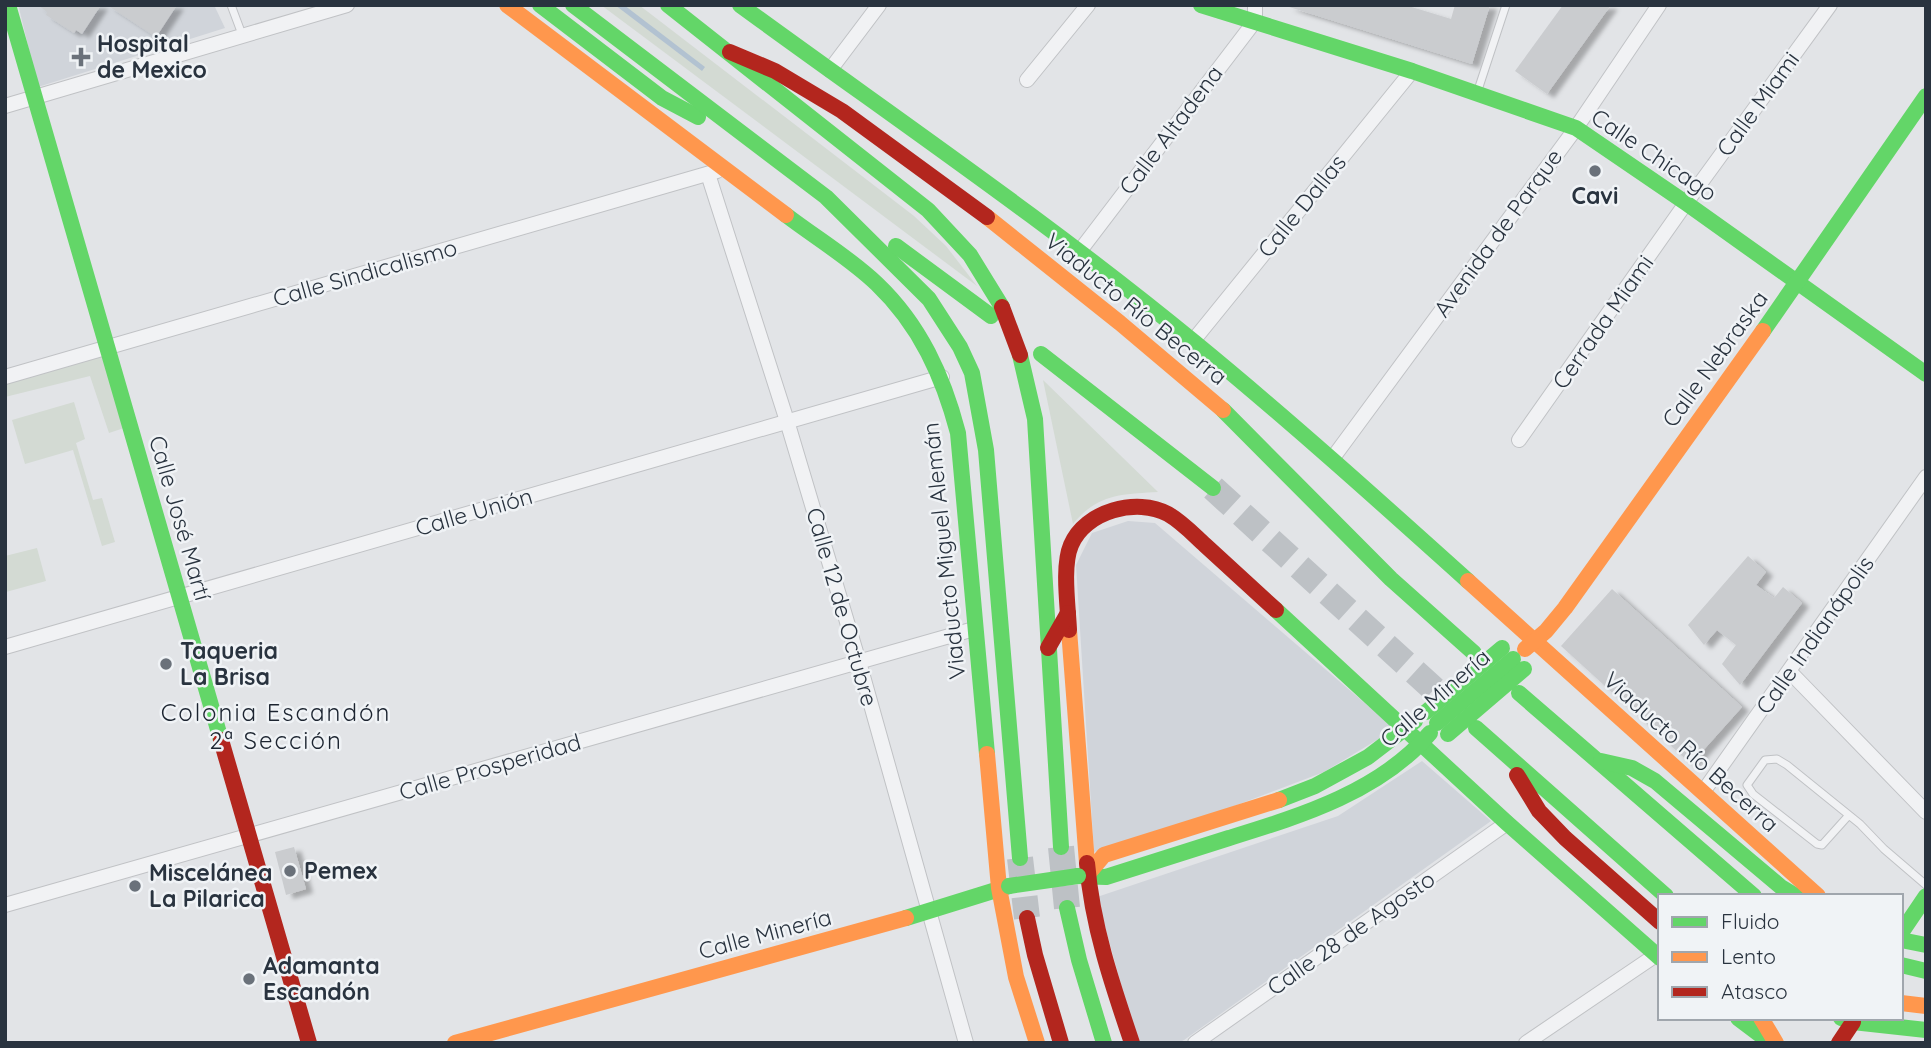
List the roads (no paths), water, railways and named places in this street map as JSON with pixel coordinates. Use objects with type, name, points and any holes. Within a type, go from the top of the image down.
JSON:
[{"type":"main road","name":"Viaducto Miguel Alemán","points":[[507,5],[716,172],[888,294],[925,341],[942,377],[958,433],[974,629],[1004,887],[1016,977],[1037,1043]]},
{"type":"main road","points":[[540,5],[662,97],[693,115],[742,135]]},
{"type":"main road","points":[[573,5],[826,197],[996,312]]},
{"type":"main road","points":[[668,5],[936,218],[979,265],[996,312],[1020,355],[1035,419],[1061,846]]},
{"type":"main road","points":[[740,5],[1079,252],[1193,341],[1332,459],[1528,637]]},
{"type":"main road","name":"Calle Chicago","points":[[1201,5],[1255,13],[1576,128],[1926,374]]},
{"type":"main road","name":"Calle José Martí","points":[[7,6],[309,1043]]},
{"type":"main road","name":"Viaducto Río Becerra","points":[[730,52],[775,71],[842,111],[995,223],[1120,323],[1230,416],[1381,570],[1474,653]]},
{"type":"main road","name":"Calle Nebraska","points":[[1528,637],[1565,608],[1797,283],[1926,96]]},
{"type":"main road","points":[[826,197],[929,299],[960,347],[972,373],[986,450],[1020,858]]},
{"type":"main road","points":[[1041,354],[1213,488]]},
{"type":"main road","points":[[1132,1043],[1082,876],[1068,605],[1070,547],[1083,530],[1101,515],[1114,509],[1137,505],[1158,508],[1175,518],[1507,823],[1658,957]]},
{"type":"main road","points":[[1043,566],[1068,605]]},
{"type":"main road","points":[[1048,648],[1068,605]]},
{"type":"main road","name":"Viaducto Río Becerra","points":[[1528,637],[1816,894]]},
{"type":"main road","name":"Calle Minería","points":[[455,1043],[929,912],[1004,887],[1082,876],[1106,877],[1304,815],[1346,796],[1423,744],[1437,723],[1513,659],[1528,637]]},
{"type":"main road","points":[[1513,659],[1558,664]]},
{"type":"main road","points":[[1519,693],[1752,894]]},
{"type":"main road","points":[[1437,723],[1445,741],[1442,762]]},
{"type":"main road","name":"Calle Minería","points":[[1082,876],[1104,855],[1260,807],[1315,786],[1368,757],[1406,728],[1437,723]]},
{"type":"main road","points":[[1476,728],[1664,894]]},
{"type":"main road","points":[[1504,752],[1539,811],[1565,838],[1658,920]]},
{"type":"main road","points":[[1596,760],[1632,768],[1655,781],[1793,894]]},
{"type":"main road","points":[[1903,930],[1926,896]]},
{"type":"main road","points":[[1067,908],[1079,960],[1104,1043]]},
{"type":"main road","points":[[1027,918],[1037,965],[1061,1043]]},
{"type":"main road","points":[[1903,940],[1926,945]]},
{"type":"main road","points":[[1903,965],[1926,971]]},
{"type":"main road","points":[[1903,1003],[1926,1006]]},
{"type":"main road","points":[[1741,1020],[1771,1043]]},
{"type":"main road","points":[[1761,1020],[1776,1043]]},
{"type":"main road","points":[[1839,1043],[1847,1020],[1926,1030]]},
{"type":"street","points":[[5,106],[347,5]]},
{"type":"street","points":[[830,70],[879,5]]},
{"type":"street","points":[[1027,80],[1088,5]]},
{"type":"street","name":"Avenida de Parque","points":[[1332,459],[1576,128],[1660,5]]},
{"type":"street","name":"Calle Miami","points":[[1686,203],[1830,5]]},
{"type":"street","name":"Calle Altadena","points":[[1079,252],[1255,13]]},
{"type":"street","name":"Calle Dallas","points":[[1193,341],[1412,71]]},
{"type":"street","name":"Calle Sindicalismo","points":[[5,377],[716,172]]},
{"type":"street","name":"Calle 12 de Octubre","points":[[716,172],[859,662],[966,1043]]},
{"type":"street","name":"Cerrada Miami","points":[[1519,440],[1686,203]]},
{"type":"street","name":"Calle Unión","points":[[5,647],[942,377]]},
{"type":"street","name":"Calle Indianápolis","points":[[1703,792],[1926,478]]},
{"type":"street","name":"Calle Prosperidad","points":[[5,905],[974,629]]},
{"type":"street","points":[[1790,672],[1926,812]]},
{"type":"street","name":"Calle 28 de Agosto","points":[[1195,1043],[1507,823]]},
{"type":"street","points":[[1526,1043],[1658,957]]},
{"type":"lane","points":[[231,5],[243,37]]},
{"type":"lane","points":[[1477,93],[1506,5]]},
{"type":"lane","points":[[1849,815],[1827,842],[1816,844],[1753,794],[1747,785],[1765,760],[1777,759],[1849,815],[1926,885]]},
{"type":"water","points":[[615,5],[624,5],[705,67],[702,71]]},
{"type":"tunnel","points":[[1213,488],[1460,713]]},
{"type":"tunnel","points":[[1061,847],[1067,908]]},
{"type":"tunnel","points":[[1020,858],[1027,918]]},
{"type":"place","name":"Hospital de Mexico","points":[[81,57]]},
{"type":"place","name":"Cavi","points":[[1595,171]]},
{"type":"place","name":"Taqueria La Brisa","points":[[166,664]]},
{"type":"place","name":"Pemex","points":[[290,871]]},
{"type":"place","name":"Miscelánea La Pilarica","points":[[135,886]]},
{"type":"place","name":"Adamanta Escandón","points":[[249,979]]},
{"type":"district","name":"Colonia Escandón 2ª Sección","points":[[276,727]]}]
